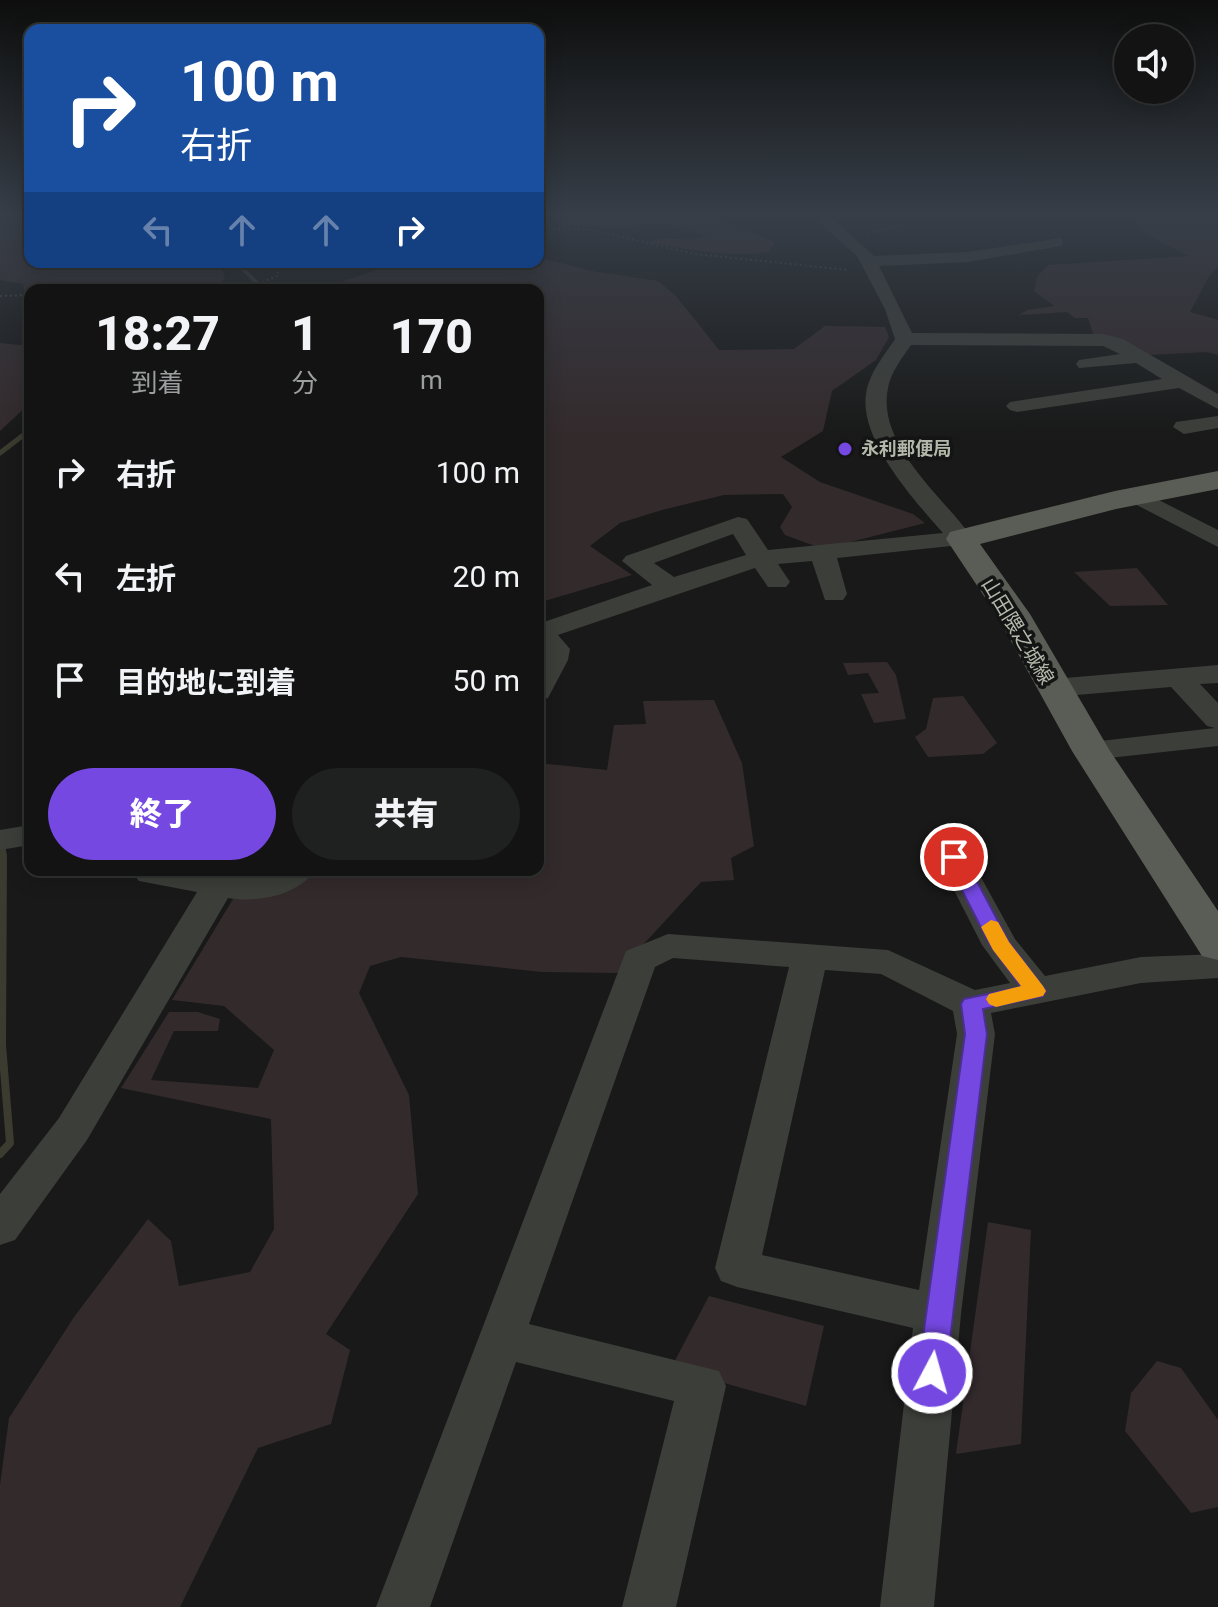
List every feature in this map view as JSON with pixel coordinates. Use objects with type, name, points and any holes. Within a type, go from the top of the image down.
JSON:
[{"type":"main road","points":[[961,539],[1137,496],[1218,480]]},
{"type":"main road","name":"山田隈之城線","points":[[961,539],[1013,614],[1091,751],[1218,945]]},
{"type":"street","points":[[882,287],[903,332]]},
{"type":"street","points":[[903,332],[974,324]]},
{"type":"street","points":[[903,332],[1030,340],[1103,340],[1116,343],[1218,403]]},
{"type":"street","points":[[903,332],[876,397],[879,422],[895,459],[961,539]]},
{"type":"street","points":[[1030,340],[1045,357]]},
{"type":"street","points":[[1086,364],[1139,357]]},
{"type":"street","points":[[1017,406],[1181,382]]},
{"type":"street","points":[[1184,427],[1218,422]]},
{"type":"street","points":[[1137,496],[1218,540]]},
{"type":"street","points":[[671,586],[635,561],[738,524],[777,582]]},
{"type":"street","points":[[544,631],[761,558],[961,539]]},
{"type":"street","points":[[823,553],[834,594]]},
{"type":"street","points":[[544,638],[556,649],[544,680]]},
{"type":"street","points":[[1053,688],[1218,674]]},
{"type":"street","points":[[1177,676],[1218,720]]},
{"type":"street","points":[[1091,751],[1218,737]]},
{"type":"street","points":[[954,857],[1000,945],[1036,991]]},
{"type":"street","points":[[195,876],[225,878],[247,890],[266,887],[287,876]]},
{"type":"street","points":[[0,1227],[73,1129],[225,878]]},
{"type":"street","points":[[403,1607],[639,960],[668,946],[888,962],[971,1004],[1141,970],[1218,966]]},
{"type":"street","points":[[809,958],[737,1268],[938,1314]]},
{"type":"street","points":[[907,1607],[938,1314],[976,1034],[971,1004]]},
{"type":"street","points":[[502,1338],[702,1386],[649,1607]]},
{"type":"path","points":[[0,296],[24,295]]},
{"type":"shaded area","points":[[544,287],[665,287],[719,350],[794,349],[825,326],[885,327],[889,337],[876,360],[832,391],[823,431],[781,457],[820,482],[913,514],[925,523],[823,549],[785,535],[780,527],[792,507],[783,494],[724,495],[620,523],[590,546],[632,575],[544,601]]},
{"type":"shaded area","points":[[1035,287],[1203,287],[1190,312],[1218,320],[1218,355],[1207,352],[1148,355],[1094,336],[1088,318],[1075,318],[1067,312],[1018,315],[1028,310],[1054,306],[1034,291]]},
{"type":"shaded area","points":[[0,343],[24,345],[24,409],[0,431]]},
{"type":"shaded area","points":[[1137,568],[1168,605],[1110,606],[1074,572]]},
{"type":"shaded area","points":[[887,662],[896,675],[906,719],[874,723],[861,694],[879,693],[868,673],[848,675],[843,663]]},
{"type":"shaded area","points":[[963,696],[997,743],[983,754],[928,757],[915,737],[926,729],[933,698]]},
{"type":"shaded area","points":[[714,700],[742,763],[754,846],[731,858],[734,880],[701,882],[617,973],[542,972],[401,957],[370,966],[359,993],[409,1095],[418,1194],[326,1334],[350,1350],[331,1424],[258,1448],[180,1607],[0,1607],[0,1485],[9,1418],[74,1317],[148,1219],[171,1241],[179,1286],[250,1272],[274,1229],[271,1119],[121,1088],[169,1012],[198,1012],[220,1019],[218,1031],[174,1031],[151,1080],[258,1088],[274,1050],[224,1006],[172,1000],[233,899],[295,876],[544,876],[544,764],[607,770],[614,725],[646,724],[643,701]]},
{"type":"shaded area","points":[[988,1222],[1031,1230],[1021,1444],[956,1454]]},
{"type":"shaded area","points":[[709,1296],[824,1326],[806,1406],[671,1368]]},
{"type":"shaded area","points":[[1157,1361],[1181,1368],[1218,1420],[1218,1507],[1191,1513],[1125,1431],[1131,1393]]},
{"type":"waterway","points":[[0,453],[24,435]]},
{"type":"waterway","points":[[0,840],[3,856],[2,1045],[10,1143],[0,1154]]},
{"type":"slow traffic","points":[[991,927],[1000,945],[1036,991],[996,999]]},
{"type":"place","name":"永利郵便局","points":[[845,449]]},
{"type":"route","points":[[932,1373],[976,1034],[971,1004],[1036,991],[1000,945],[954,857]]}]
